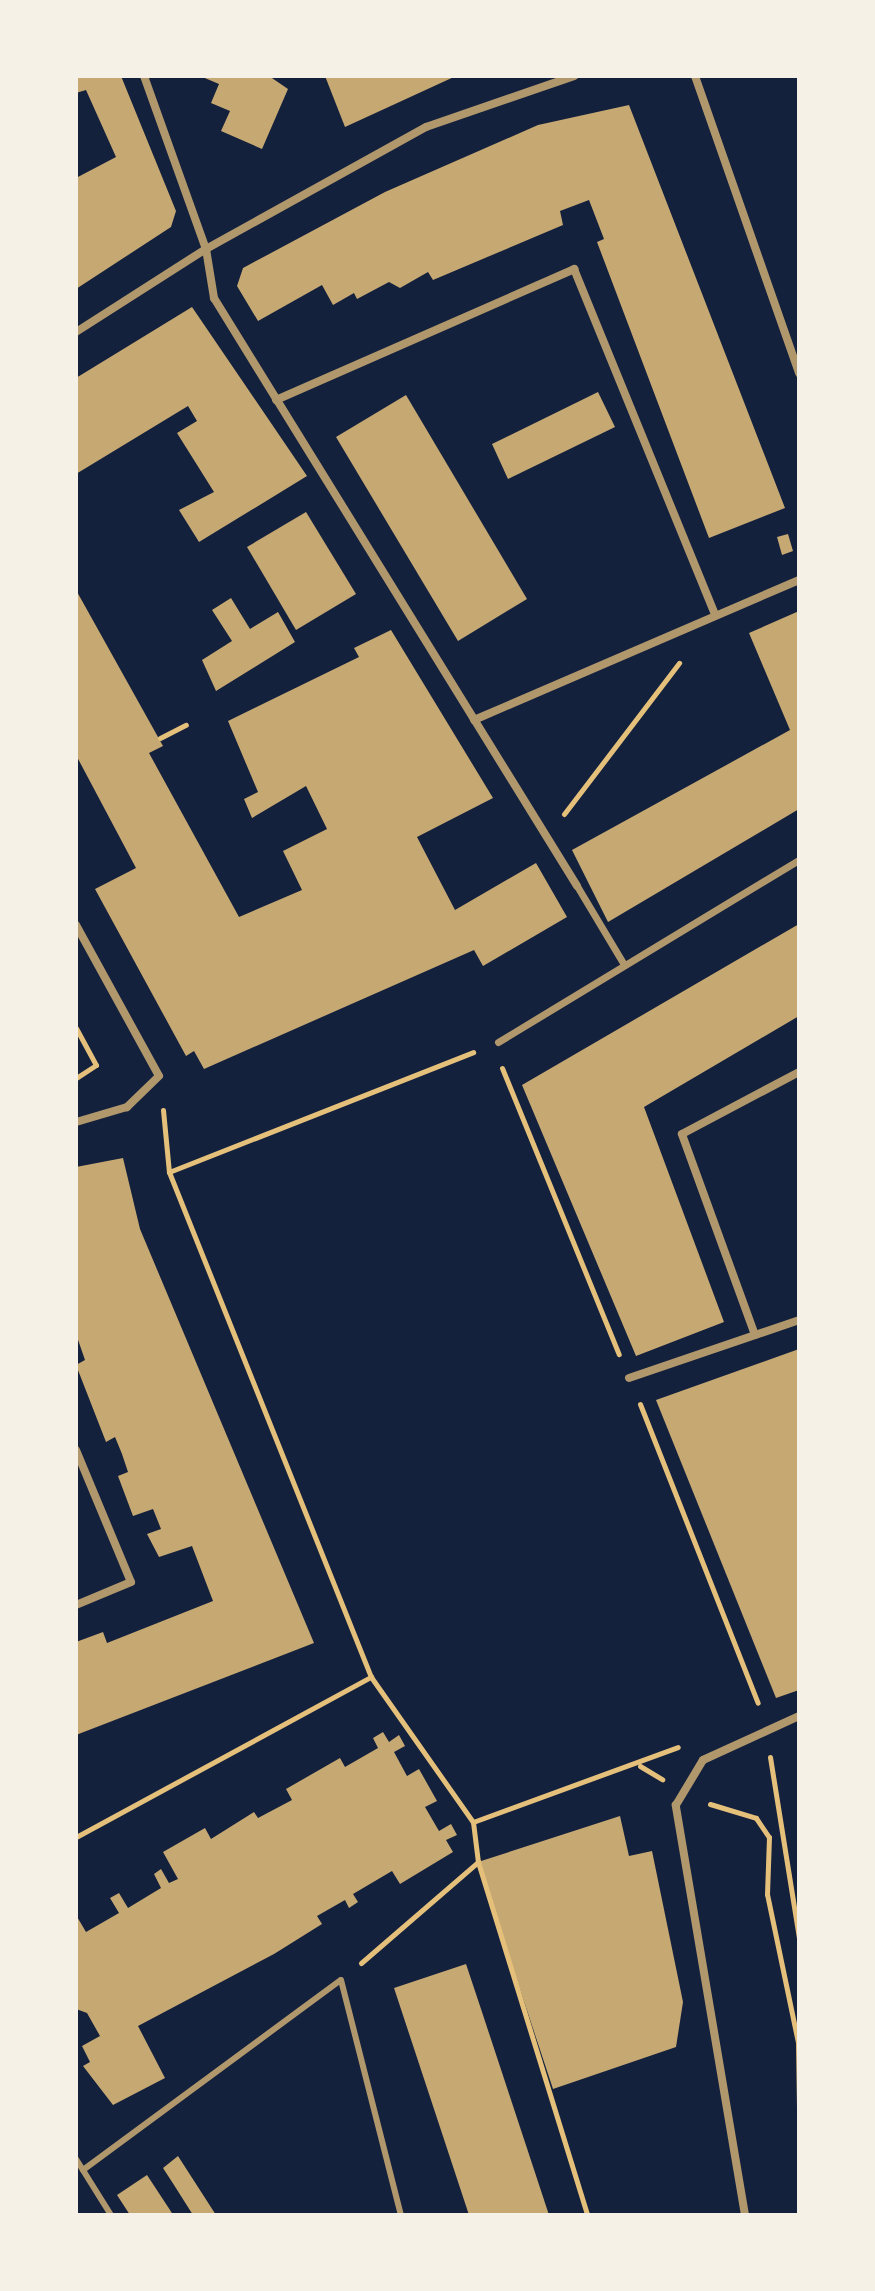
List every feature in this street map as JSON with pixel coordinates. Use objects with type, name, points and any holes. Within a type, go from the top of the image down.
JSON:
[{"type":"street","points":[[144,76],[206,249],[214,298],[623,963]]},
{"type":"street","points":[[76,332],[206,249],[426,127],[574,76]]},
{"type":"street","points":[[695,76],[799,373]]},
{"type":"street","points":[[276,400],[574,269],[715,614]]},
{"type":"street","points":[[474,720],[799,580]]},
{"type":"street","points":[[498,1042],[623,963],[799,860]]},
{"type":"street","points":[[76,925],[159,1076],[127,1107],[76,1122]]},
{"type":"street","points":[[755,1335],[682,1134],[799,1072]]},
{"type":"street","points":[[629,1378],[799,1320]]},
{"type":"street","points":[[76,1450],[131,1582],[76,1605]]},
{"type":"street","points":[[745,2215],[678,1844],[679,1790],[703,1760],[762,1728],[799,1716]]},
{"type":"lane","points":[[83,2170],[341,1980],[401,2215]]},
{"type":"lane","points":[[76,2159],[111,2215]]},
{"type":"path","points":[[547,838],[715,614]]},
{"type":"path","points":[[160,738],[186,725]]},
{"type":"path","points":[[76,1028],[96,1065],[76,1078]]},
{"type":"path","points":[[169,1172],[498,1042]]},
{"type":"path","points":[[159,1076],[169,1172],[371,1677],[473,1822],[478,1862],[587,2215]]},
{"type":"path","points":[[76,1837],[371,1677]]},
{"type":"path","points":[[762,1728],[799,1938]]},
{"type":"path","points":[[473,1822],[639,1766],[679,1790],[766,1828],[767,1894],[798,2043],[799,2108]]},
{"type":"path","points":[[341,1980],[478,1862]]},
{"type":"building","points":[[76,76],[121,76],[176,211],[171,227],[76,289],[76,178],[116,157],[86,90],[76,93]]},
{"type":"building","points":[[200,76],[269,76],[288,89],[262,149],[221,131],[230,111],[211,103],[219,84]]},
{"type":"building","points":[[325,76],[456,76],[345,127]]},
{"type":"building","points":[[629,105],[785,508],[709,538],[597,242],[604,239],[589,200],[560,211],[563,225],[433,280],[428,272],[400,288],[389,282],[357,299],[354,293],[333,305],[322,285],[258,321],[237,286],[243,268],[385,192],[538,125]]},
{"type":"building","points":[[192,307],[307,476],[199,542],[179,510],[214,492],[177,433],[197,421],[188,406],[76,474],[76,378]]},
{"type":"building","points":[[598,392],[615,427],[508,479],[492,444]]},
{"type":"building","points":[[406,395],[527,599],[458,641],[336,437]]},
{"type":"building","points":[[306,512],[356,594],[296,630],[247,547]]},
{"type":"building","points":[[788,534],[793,551],[782,555],[777,537]]},
{"type":"building","points":[[76,590],[163,746],[149,753],[239,917],[302,890],[283,851],[327,829],[306,786],[252,818],[244,799],[258,792],[228,721],[359,657],[354,648],[391,630],[493,798],[417,837],[455,910],[536,863],[567,917],[483,966],[474,950],[204,1069],[194,1051],[186,1056],[95,889],[136,868],[76,755]]},
{"type":"building","points":[[231,598],[250,629],[278,612],[295,642],[216,691],[202,660],[232,641],[212,610]]},
{"type":"building","points":[[799,611],[799,809],[608,922],[572,850],[790,730],[749,633]]},
{"type":"building","points":[[799,924],[799,1016],[644,1107],[724,1322],[636,1356],[522,1085]]},
{"type":"building","points":[[123,1158],[140,1229],[314,1643],[76,1735],[76,1642],[103,1632],[107,1643],[213,1601],[192,1546],[159,1557],[147,1534],[161,1529],[153,1509],[133,1516],[118,1476],[128,1472],[122,1454],[115,1437],[106,1442],[76,1365],[85,1360],[76,1334],[76,1167]]},
{"type":"building","points":[[799,1349],[799,1690],[776,1698],[656,1400]]},
{"type":"building","points":[[383,1732],[389,1742],[399,1735],[405,1746],[394,1752],[407,1776],[419,1769],[437,1801],[425,1807],[439,1831],[451,1824],[457,1835],[446,1840],[453,1852],[400,1884],[392,1871],[353,1894],[358,1902],[349,1908],[345,1900],[317,1916],[322,1924],[274,1954],[138,2026],[165,2078],[113,2105],[83,2066],[90,2062],[82,2046],[100,2036],[87,2013],[76,2009],[76,1915],[86,1932],[119,1913],[110,1898],[119,1893],[128,1908],[161,1888],[154,1874],[161,1869],[169,1883],[178,1879],[163,1852],[205,1828],[211,1839],[254,1812],[258,1818],[292,1800],[286,1789],[340,1758],[345,1767],[378,1748],[373,1738]]},
{"type":"building","points":[[620,1816],[629,1856],[652,1851],[683,2002],[676,2047],[553,2089],[478,1862]]},
{"type":"building","points":[[466,1964],[549,2215],[469,2215],[394,1988]]},
{"type":"building","points":[[178,2156],[216,2215],[193,2215],[163,2168]]},
{"type":"building","points":[[147,2175],[173,2215],[130,2215],[117,2195]]}]
